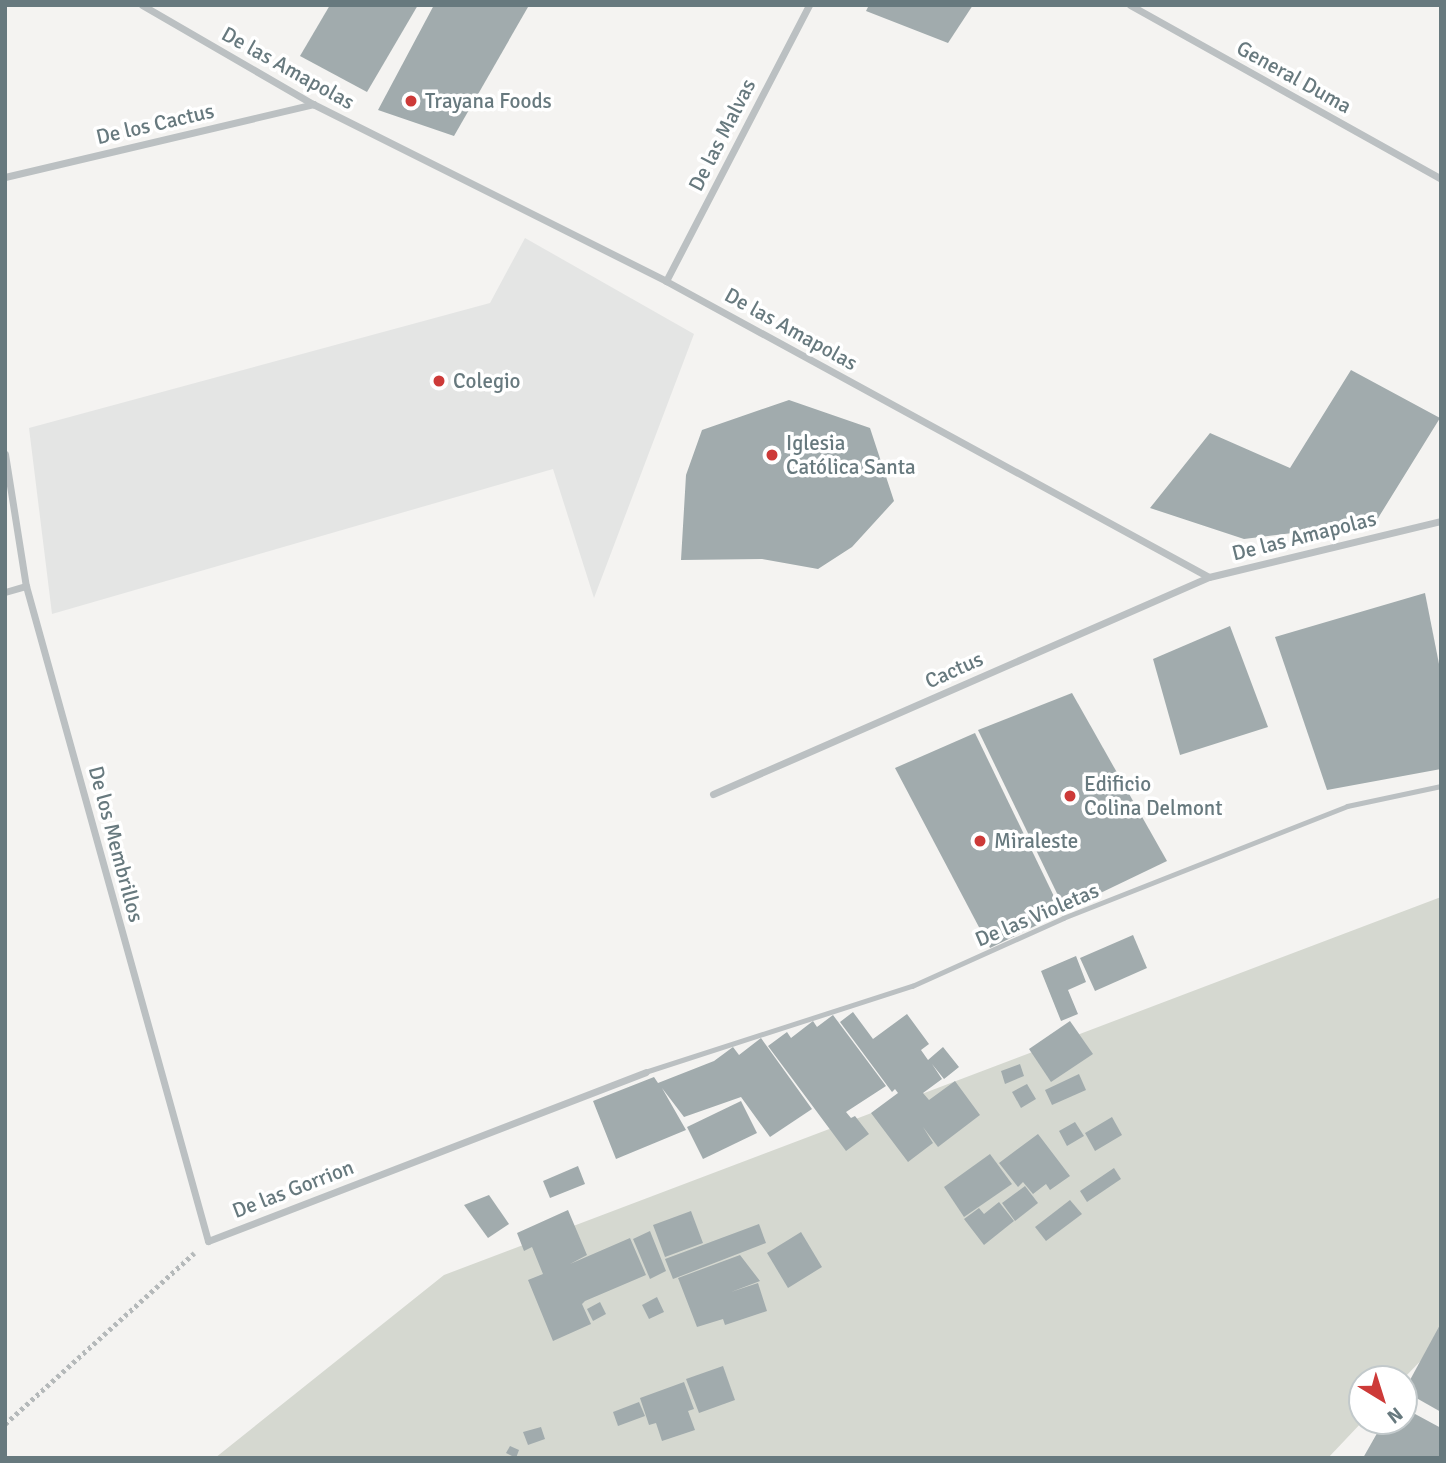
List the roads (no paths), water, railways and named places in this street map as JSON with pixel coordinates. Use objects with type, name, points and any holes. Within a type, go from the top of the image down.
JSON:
[{"type":"street","name":"De las Amapolas","points":[[142,5],[313,104],[666,281],[1209,577],[1441,521]]},
{"type":"street","name":"De las Malvas","points":[[666,281],[809,5]]},
{"type":"street","name":"General Duma","points":[[1130,5],[1441,179]]},
{"type":"street","name":"De los Cactus","points":[[5,177],[313,104]]},
{"type":"street","name":"De los Membrillos","points":[[5,454],[26,586],[208,1241]]},
{"type":"street","name":"Cactus","points":[[713,794],[1209,577]]},
{"type":"street","points":[[5,592],[26,586]]},
{"type":"street","name":"De las Gorrion","points":[[208,1241],[645,1072]]},
{"type":"lane","name":"De las Violetas","points":[[645,1072],[912,986],[1063,918],[1347,806],[1441,786]]},
{"type":"place","name":"Trayana Foods","points":[[411,101]]},
{"type":"place","name":"Colegio","points":[[439,381]]},
{"type":"place","name":"Iglesia Católica Santa","points":[[772,455]]},
{"type":"place","name":"Edificio Colina Delmont","points":[[1070,796]]},
{"type":"place","name":"Miraleste","points":[[980,841]]}]
